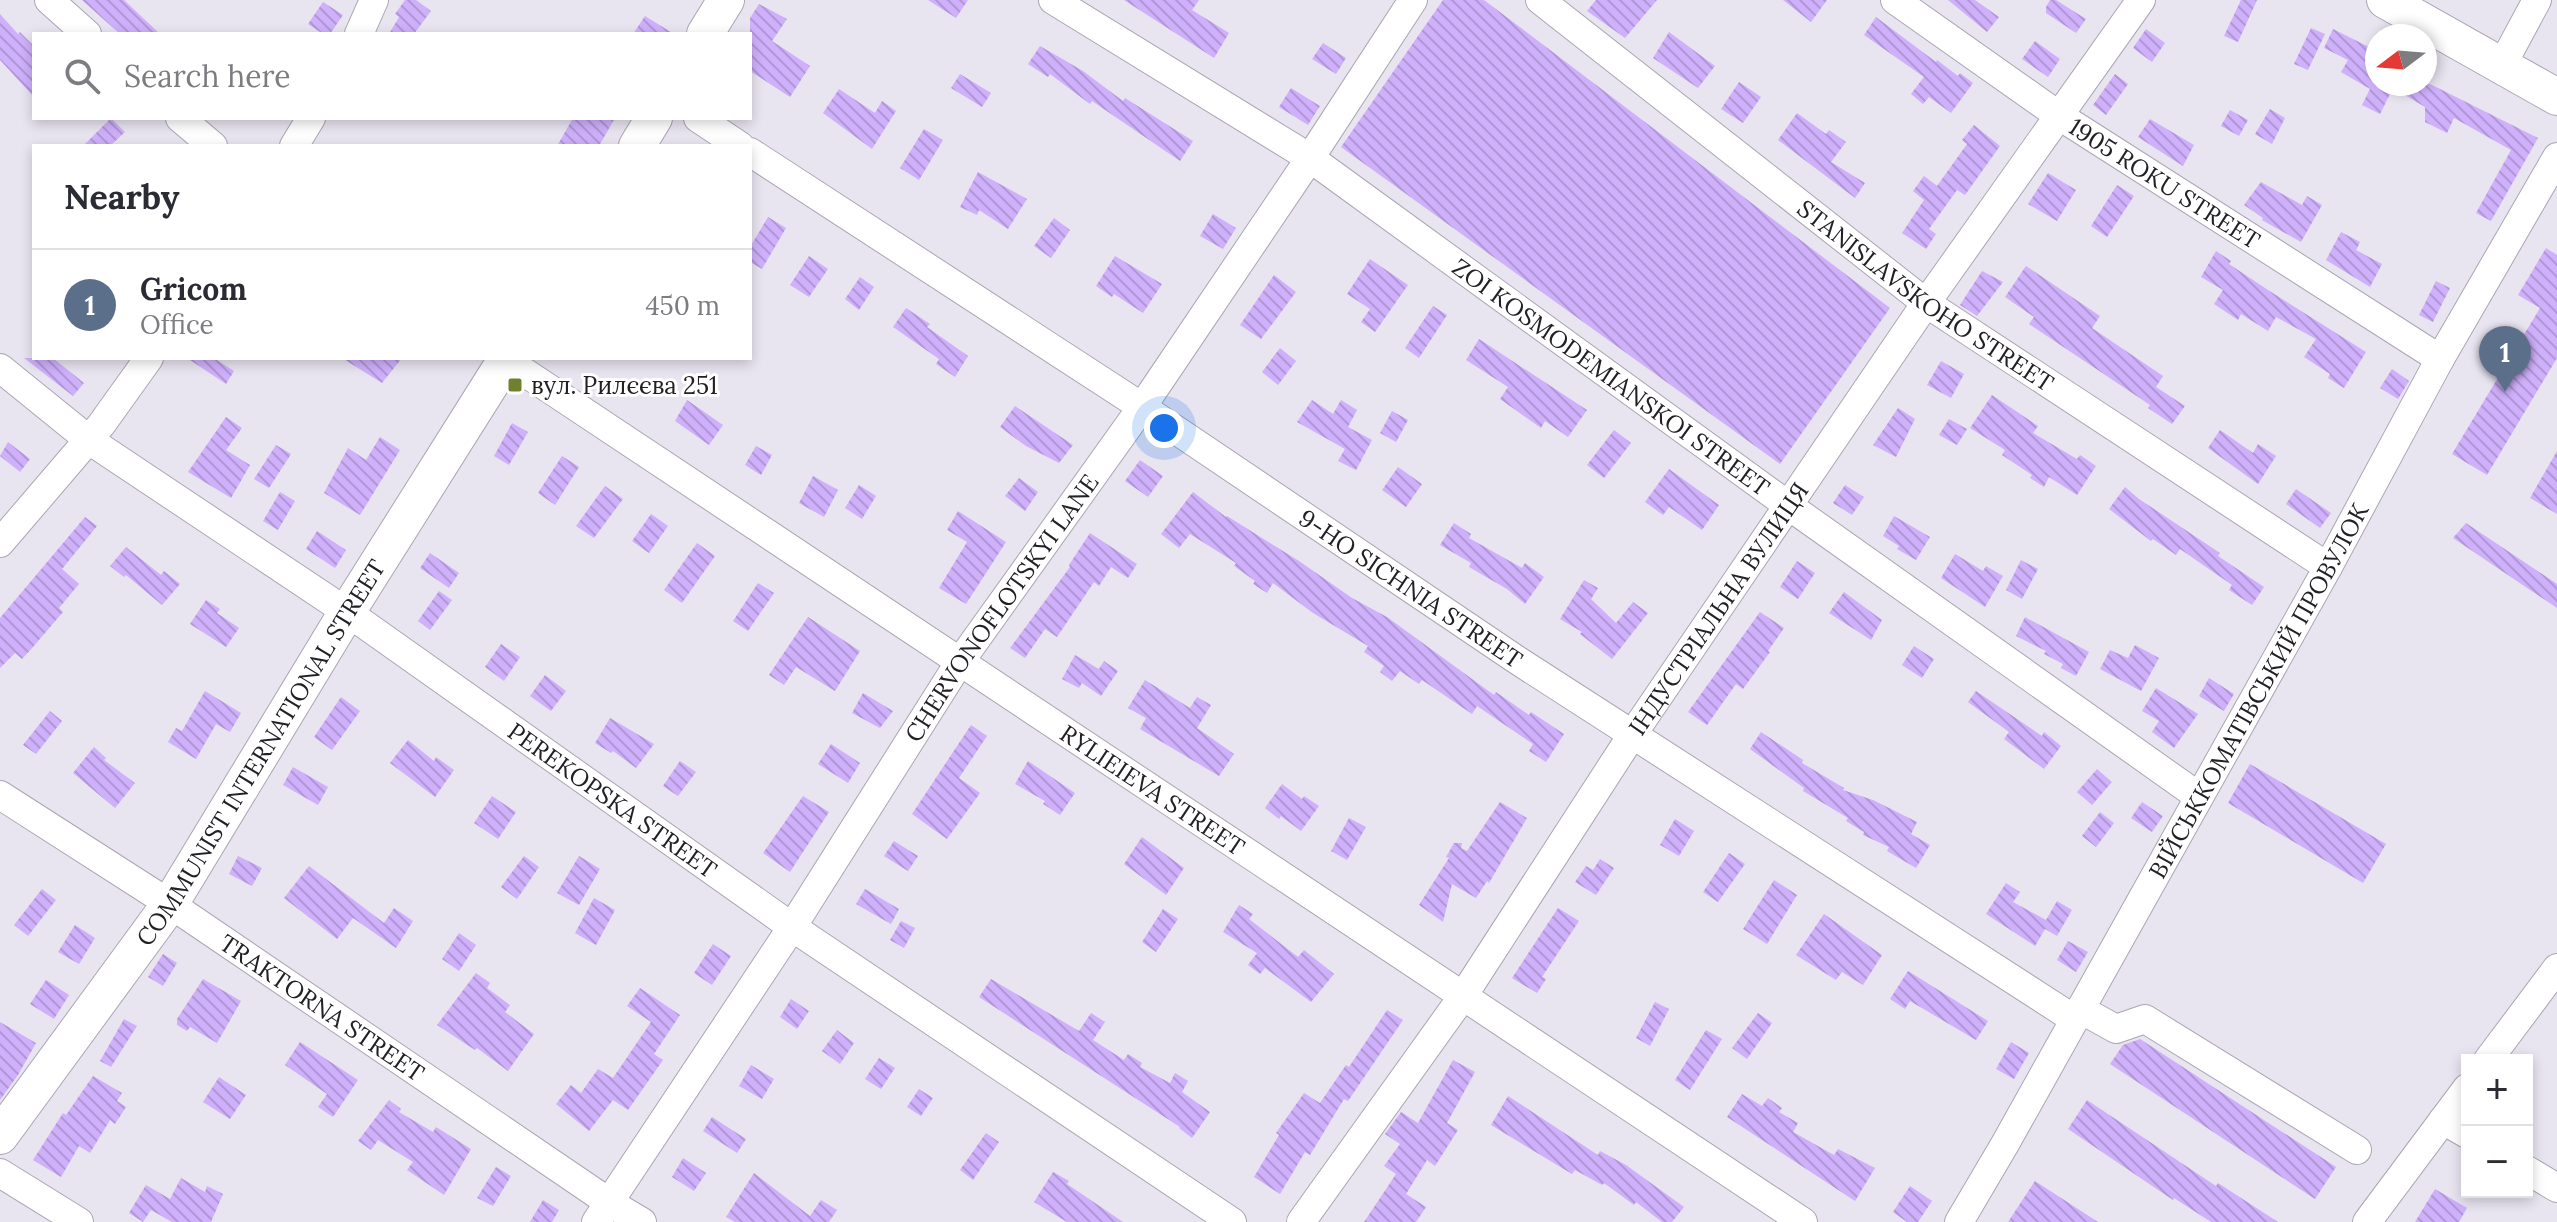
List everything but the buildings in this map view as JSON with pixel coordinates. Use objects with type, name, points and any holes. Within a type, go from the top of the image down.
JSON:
[{"type":"main road","points":[[706,32],[726,0]]},
{"type":"main road","points":[[2385,0],[2557,97]]},
{"type":"main road","points":[[638,144],[653,120]]},
{"type":"main road","name":"COMMUNIST INTERNATIONAL STREET","points":[[0,1136],[170,904],[504,360]]},
{"type":"street","points":[[49,0],[85,32]]},
{"type":"street","points":[[360,32],[374,0]]},
{"type":"street","name":"ZOI KOSMODEMIANSKOI STREET","points":[[1053,0],[1310,158],[1789,506],[2198,796]]},
{"type":"street","name":"CHERVONOFLOTSKYI LANE","points":[[603,1213],[792,927],[959,663],[1142,407],[1413,0]]},
{"type":"street","name":"STANISLAVSKOHO STREET","points":[[1540,0],[1926,303],[2328,567]]},
{"type":"street","name":"1905 ROKU STREET","points":[[1895,0],[2058,115],[2440,359]]},
{"type":"street","name":"ІНДУСТРІАЛЬНА ВУЛИЦЯ","points":[[1301,1222],[1463,996],[1632,735],[1926,303],[2141,0]]},
{"type":"street","points":[[2501,67],[2537,0]]},
{"type":"street","points":[[182,120],[211,144]]},
{"type":"street","points":[[295,144],[310,120]]},
{"type":"street","points":[[701,120],[737,144]]},
{"type":"street","name":"9-HO SICHNIA STREET","points":[[752,153],[1142,407],[1632,735],[2077,1014],[2116,1029],[2145,1019],[2357,1150]]},
{"type":"street","name":"ВІЙСЬККОМАТІВСЬКИЙ ПРОВУЛОК","points":[[1959,1222],[2328,567],[2440,359],[2557,157]]},
{"type":"street","points":[[0,543],[89,440],[148,360]]},
{"type":"street","name":"RYLIEIEVA STREET","points":[[506,360],[1803,1222]]},
{"type":"street","name":"PEREKOPSKA STREET","points":[[0,368],[89,440],[347,612],[792,927],[1232,1222]]},
{"type":"street","name":"TRAKTORNA STREET","points":[[0,795],[170,904],[603,1213],[642,1222]]},
{"type":"street","points":[[2492,1054],[2557,968]]},
{"type":"street","points":[[2367,1222],[2455,1127],[2461,1108]]},
{"type":"street","points":[[0,1173],[79,1222]]},
{"type":"street","points":[[2533,1174],[2557,1188]]},
{"type":"place","name":"вул. Рилєєва 251","points":[[515,385]]},
{"type":"place","name":"Gricom","points":[[2505,392]]}]
